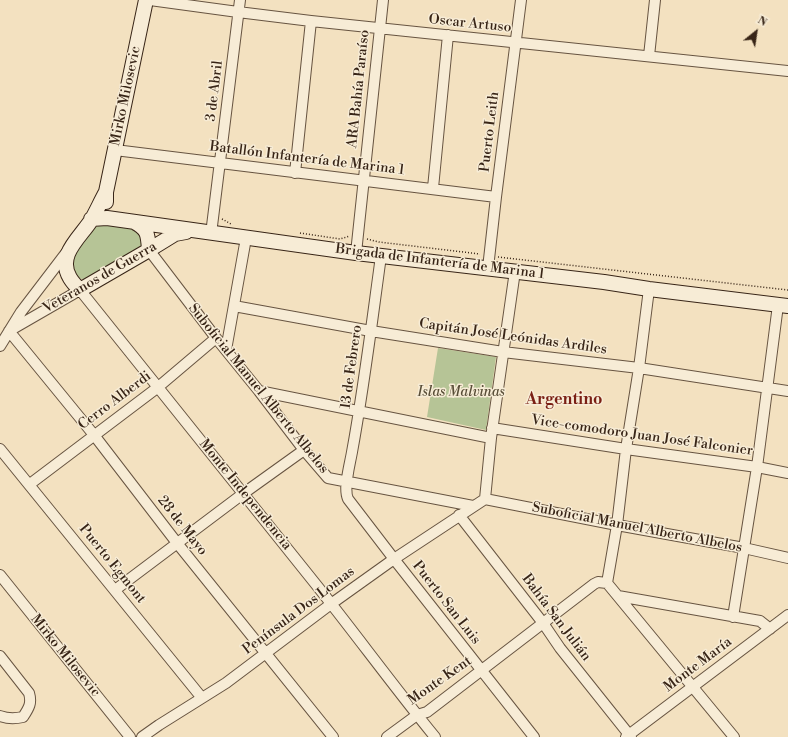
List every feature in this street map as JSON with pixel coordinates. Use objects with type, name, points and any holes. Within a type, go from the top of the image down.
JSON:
[{"type":"street","name":"Mirko Milosevic","points":[[107,218],[106,192],[146,0]]},
{"type":"street","name":"Oscar Artuso","points":[[150,0],[311,21],[788,71]]},
{"type":"street","name":"3 de Abril","points":[[211,234],[240,0]]},
{"type":"street","name":"ARA Bahía Paraíso","points":[[356,253],[384,0]]},
{"type":"street","name":"Puerto Leith","points":[[489,262],[521,0]]},
{"type":"street","points":[[649,56],[655,0]]},
{"type":"street","points":[[295,173],[311,21]]},
{"type":"street","points":[[433,188],[448,35]]},
{"type":"street","name":"Batallón Infantería de Marina 1","points":[[115,150],[295,173],[496,196]]},
{"type":"street","name":"Mirko Milosevic","points":[[0,346],[21,312],[91,219],[106,192]]},
{"type":"street","name":"Brigada de Infantería de Marina 1","points":[[91,219],[107,218],[211,234],[381,256],[489,262],[515,271],[783,305]]},
{"type":"street","name":"Suboficial Manuel Alberto Albelos","points":[[134,222],[146,231],[149,250],[216,338],[304,450],[328,478],[473,506]]},
{"type":"street","name":"Veteranos de Guerra","points":[[9,331],[175,234],[192,231]]},
{"type":"street","points":[[226,350],[246,238]]},
{"type":"street","name":"Monte Independencia","points":[[68,250],[66,259],[69,277],[157,388],[244,493],[332,604],[434,737]]},
{"type":"street","name":"13 de Febrero","points":[[347,482],[360,411],[381,256]]},
{"type":"street","points":[[485,499],[491,433],[515,271]]},
{"type":"street","points":[[649,289],[639,368],[626,449],[617,524],[607,583],[734,737]]},
{"type":"street","points":[[733,617],[757,467],[767,388],[783,305]]},
{"type":"street","name":"Capitán José Leónidas Ardiles","points":[[234,306],[371,331],[503,352],[639,368],[788,390]]},
{"type":"street","name":"28 de Mayo","points":[[9,331],[94,435],[177,543],[333,737]]},
{"type":"street","name":"Cerro Alberdi","points":[[30,484],[157,388],[216,338]]},
{"type":"street","name":"Vice-comodoro Juan José Falconier","points":[[259,391],[360,411],[491,433],[626,449],[757,467],[788,473]]},
{"type":"street","name":"Puerto Egmont","points":[[0,448],[202,698]]},
{"type":"street","points":[[116,590],[244,493],[304,450]]},
{"type":"street","name":"Puerto San Luis","points":[[347,482],[346,496],[348,499],[534,737]]},
{"type":"street","name":"Suboficial Manuel Alberto Albelos","points":[[485,499],[744,548],[788,558]]},
{"type":"street","name":"Península Dos Lomas","points":[[142,737],[226,683],[394,559],[485,499]]},
{"type":"street","name":"Bahía San Julián","points":[[459,515],[543,622],[560,648],[628,736]]},
{"type":"street","name":"Mirko Milosevic","points":[[0,575],[130,737]]},
{"type":"street","name":"Monte Kent","points":[[387,737],[417,715],[427,712],[594,584],[598,582],[607,583]]},
{"type":"street","points":[[618,596],[760,622],[770,629]]},
{"type":"street","name":"Monte María","points":[[628,736],[788,615]]},
{"type":"street","points":[[0,656],[29,693],[30,698],[29,707],[23,717],[8,719],[0,716]]},
{"type":"path","points":[[213,217],[220,218],[231,224]]},
{"type":"path","points":[[293,232],[340,239],[355,235],[379,242],[489,262],[788,290]]},
{"type":"green space","points":[[102,225],[135,229],[140,235],[141,246],[139,249],[85,280],[79,278],[72,270],[73,256],[95,227]]},
{"type":"green space","name":"Islas Malvinas","points":[[438,348],[496,357],[486,430],[427,417]]},
{"type":"district","name":"Argentino","points":[[564,400]]}]
